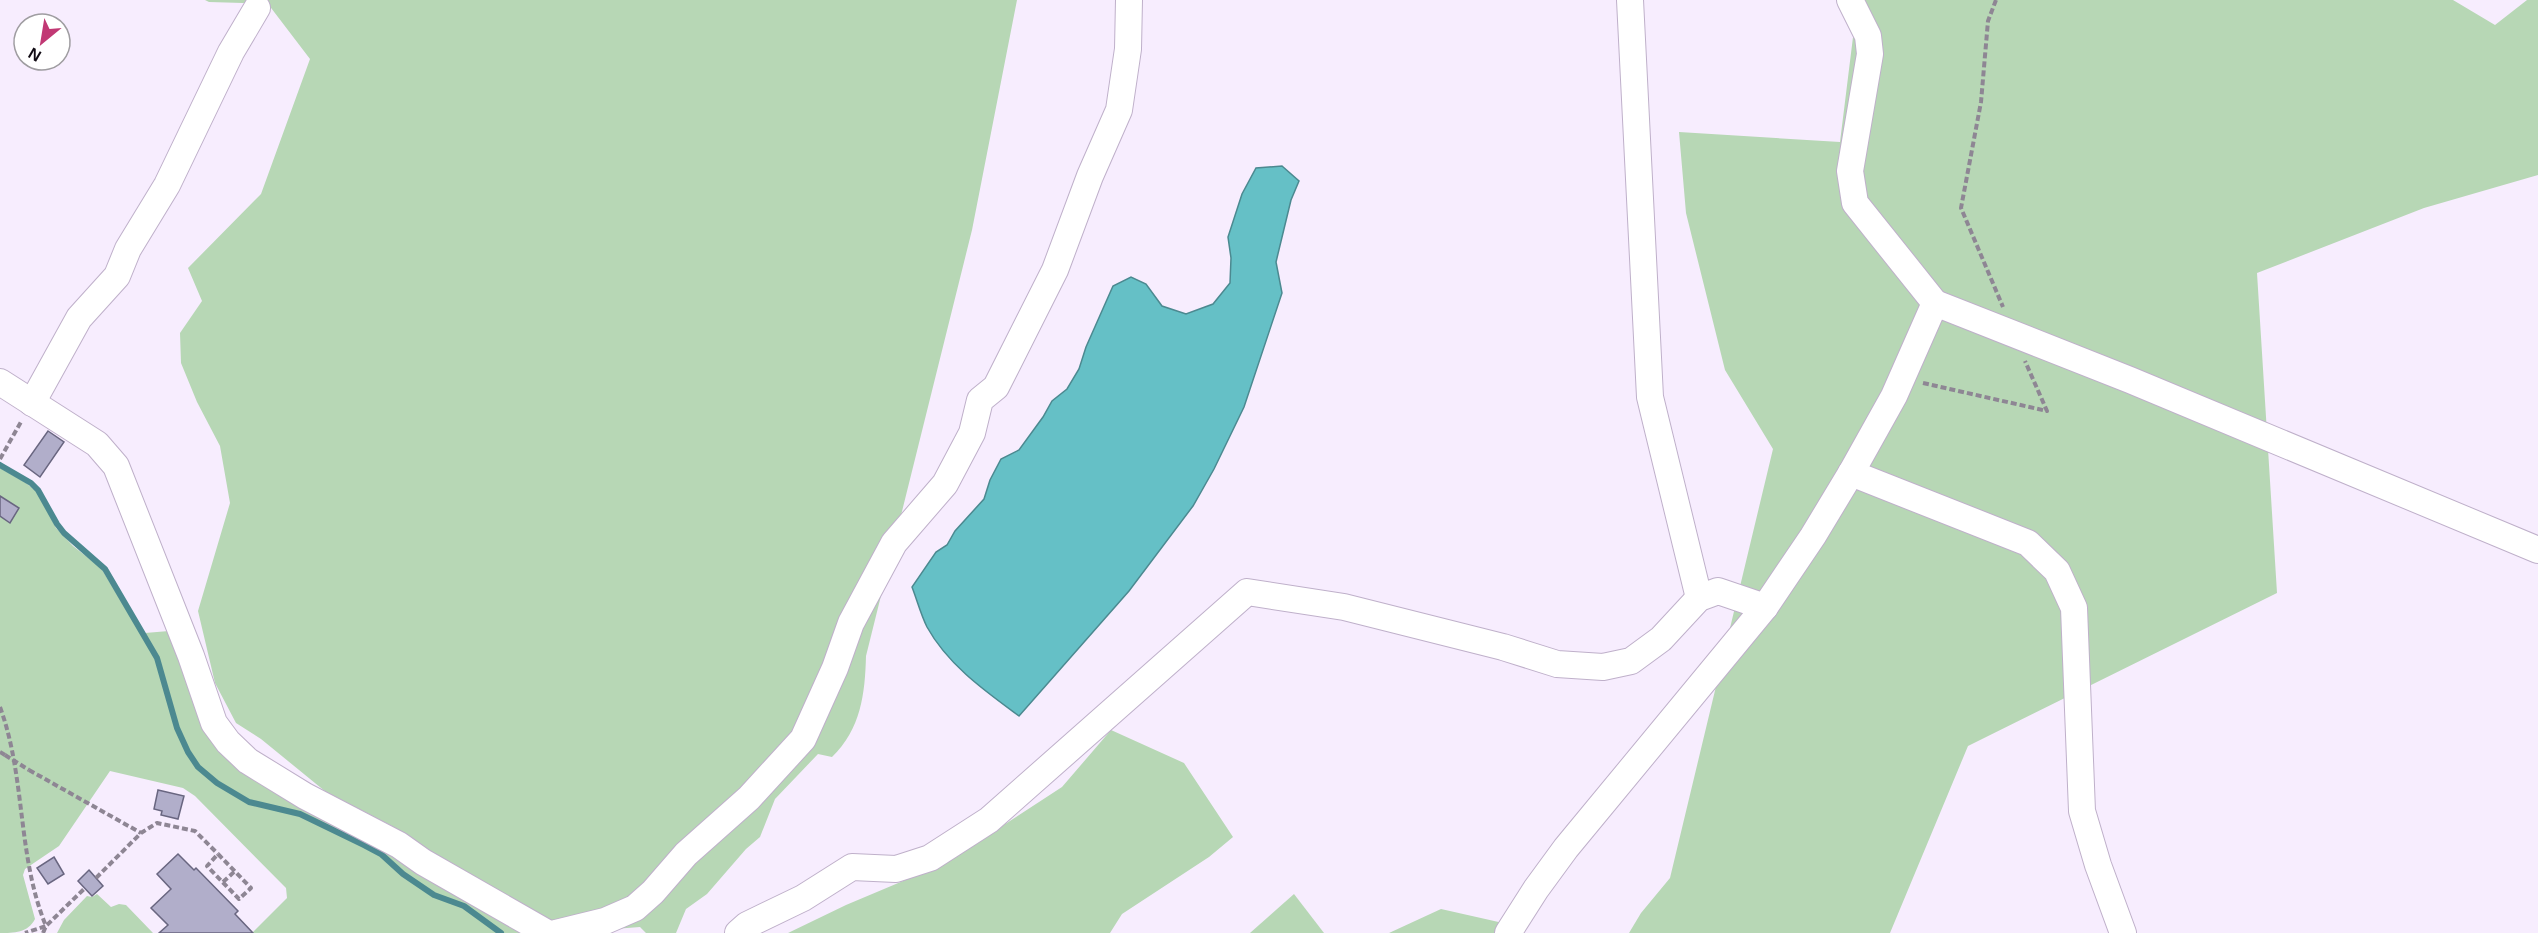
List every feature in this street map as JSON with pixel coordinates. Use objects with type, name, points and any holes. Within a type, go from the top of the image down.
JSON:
[{"type":"street","points":[[556,933],[605,921],[635,908],[653,892],[686,854],[749,798],[802,739],[835,668],[851,623],[894,543],[945,484],[972,433],[980,400],[996,387],[1055,270],[1090,176],[1119,110],[1127,58],[1129,0]]},
{"type":"street","points":[[1630,0],[1650,397],[1698,598]]},
{"type":"street","points":[[1850,0],[1868,36],[1870,54],[1850,171],[1855,203],[1935,303],[2130,380],[2538,550]]},
{"type":"street","points":[[32,403],[79,318],[117,276],[139,228],[167,185],[244,26],[257,8]]},
{"type":"street","points":[[1508,933],[1566,848],[1765,607],[1813,536],[1851,473],[1902,378],[1935,303]]},
{"type":"street","points":[[0,382],[97,444],[116,466],[183,636],[214,723],[228,742],[248,760],[306,796],[399,845],[423,862],[547,933]]},
{"type":"street","points":[[1851,473],[2028,543],[2057,572],[2074,608],[2082,812],[2098,865],[2123,933]]},
{"type":"street","points":[[738,933],[747,925],[803,898],[852,867],[896,869],[930,858],[989,820],[1247,592],[1344,607],[1503,646],[1557,664],[1603,667],[1631,661],[1661,639],[1698,598],[1718,591],[1765,607]]},
{"type":"path","points":[[1996,0],[1988,21],[1981,102],[1961,208],[2006,315]]},
{"type":"path","points":[[1902,378],[2047,411],[2024,358]]},
{"type":"path","points":[[0,459],[32,403]]},
{"type":"path","points":[[0,707],[8,729],[16,770],[29,872],[36,902],[46,926]]},
{"type":"path","points":[[0,752],[141,833]]},
{"type":"path","points":[[96,878],[141,833],[157,823],[195,831],[218,854],[235,871],[251,888],[239,899],[207,866],[218,854]]},
{"type":"path","points":[[223,882],[235,871]]},
{"type":"path","points":[[43,933],[46,926],[85,888]]},
{"type":"path","points":[[25,933],[46,926]]},
{"type":"green space","points":[[205,0],[265,0],[243,3]]},
{"type":"green space","points":[[265,0],[1017,0],[972,230],[866,656],[860,710],[842,746],[832,757],[818,754],[775,799],[760,837],[746,849],[707,894],[686,909],[676,933],[646,933],[640,927],[562,933],[432,855],[392,826],[326,792],[261,739],[236,723],[215,683],[198,611],[230,503],[220,446],[197,402],[181,363],[180,333],[202,301],[188,268],[261,194],[310,59]]},
{"type":"green space","points":[[1839,0],[2453,0],[2495,25],[2527,0],[2538,0],[2538,175],[2424,208],[2257,273],[2277,593],[1968,746],[1890,933],[1629,933],[1641,913],[1670,878],[1773,449],[1725,370],[1686,213],[1679,132],[1840,142],[1854,29]]},
{"type":"green space","points":[[0,468],[38,493],[56,528],[73,546],[101,568],[138,629],[145,633],[169,631],[209,728],[530,933],[252,933],[287,898],[286,888],[195,796],[183,788],[110,771],[59,846],[25,869],[23,875],[35,919],[32,924],[25,930],[0,933]]},
{"type":"green space","points":[[1111,730],[1184,763],[1233,837],[1209,857],[1122,914],[1110,933],[788,933],[846,905],[922,873],[976,843],[1062,787]]},
{"type":"green space","points":[[97,894],[111,907],[119,904],[126,905],[153,933],[57,933],[64,920],[87,896],[92,897]]},
{"type":"green space","points":[[1294,894],[1324,933],[1250,933]]},
{"type":"green space","points":[[1441,909],[1503,923],[1513,933],[1389,933]]},
{"type":"water","points":[[1282,166],[1299,181],[1291,200],[1276,262],[1282,293],[1244,407],[1193,506],[1129,591],[1019,716],[968,676],[945,653],[927,627],[912,587],[936,552],[947,545],[955,531],[984,499],[990,480],[1001,459],[1019,450],[1052,401],[1067,389],[1079,369],[1086,347],[1113,286],[1131,277],[1146,284],[1162,306],[1186,314],[1213,304],[1230,283],[1231,258],[1228,237],[1242,194],[1256,168]]},
{"type":"building","points":[[48,431],[64,442],[40,477],[24,465]]},
{"type":"building","points":[[0,496],[19,508],[10,523],[0,516]]},
{"type":"building","points":[[158,790],[184,796],[178,819],[161,815],[162,811],[154,809]]},
{"type":"building","points":[[178,854],[194,870],[196,868],[238,911],[235,914],[253,933],[159,933],[168,925],[151,908],[171,889],[157,874]]},
{"type":"building","points":[[54,857],[64,874],[48,884],[37,868]]},
{"type":"building","points":[[89,870],[103,886],[92,896],[78,881]]},
{"type":"waterway","points":[[0,465],[31,483],[38,490],[64,533],[105,569],[157,658],[177,728],[198,767],[217,783],[249,802],[300,814],[381,854],[403,874],[434,895],[464,906],[501,933]]}]
